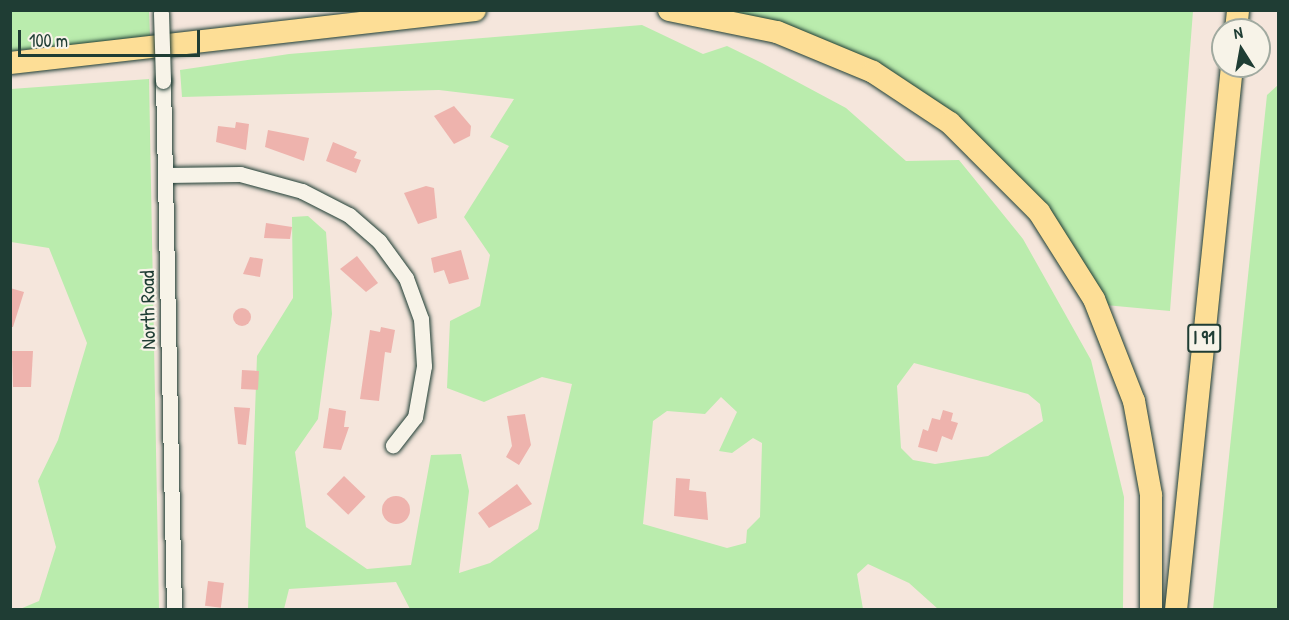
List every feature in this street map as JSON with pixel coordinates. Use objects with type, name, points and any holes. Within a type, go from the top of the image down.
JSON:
[{"type":"highway","points":[[10,63],[475,10]]},
{"type":"highway","points":[[669,10],[777,32],[873,72],[950,123],[1035,207],[1094,298],[1134,400],[1151,495],[1151,609]]},
{"type":"highway","name":"I 91","points":[[1176,609],[1231,78]]},
{"type":"street","name":"North Road","points":[[161,12],[174,609]]},
{"type":"street","points":[[166,175],[240,174],[302,191],[349,215],[379,242],[405,278],[421,319],[424,366],[415,417],[393,445]]},
{"type":"green space","points":[[10,11],[149,11],[150,37],[11,51]]},
{"type":"green space","points":[[714,11],[1193,11],[1170,311],[1105,305],[921,91]]},
{"type":"green space","points":[[642,25],[703,54],[727,46],[762,63],[846,108],[906,161],[959,160],[1023,239],[1091,360],[1124,497],[1123,609],[938,609],[909,583],[868,564],[857,574],[863,609],[410,609],[396,582],[289,589],[284,609],[248,609],[257,356],[293,298],[292,217],[308,216],[326,232],[332,314],[318,419],[295,452],[306,527],[367,569],[411,565],[431,455],[461,454],[469,491],[459,573],[490,563],[538,529],[572,384],[542,377],[484,402],[447,388],[450,321],[480,306],[490,255],[464,217],[509,146],[490,137],[514,99],[439,90],[182,97],[180,70],[289,54]],"holes":[[[914,363],[1028,394],[1040,404],[1043,421],[988,456],[935,464],[913,460],[901,448],[897,386]],[[721,397],[737,412],[719,451],[732,453],[753,438],[762,443],[760,517],[747,530],[746,543],[727,548],[643,524],[653,421],[667,411],[705,414]]]},
{"type":"green space","points":[[149,79],[159,609],[20,609],[39,601],[56,547],[38,481],[58,440],[87,343],[49,248],[11,242],[11,89]]},
{"type":"green space","points":[[1278,85],[1278,609],[1213,609],[1267,95]]},
{"type":"building","points":[[454,106],[471,126],[470,136],[454,144],[434,116]]},
{"type":"building","points":[[236,122],[249,124],[246,150],[216,142],[218,126],[235,128]]},
{"type":"building","points":[[268,130],[309,138],[304,161],[265,147]]},
{"type":"building","points":[[333,142],[357,152],[354,158],[361,160],[356,173],[326,161]]},
{"type":"building","points":[[426,186],[434,188],[437,218],[418,224],[404,193]]},
{"type":"building","points":[[266,223],[292,227],[290,239],[264,238]]},
{"type":"building","points":[[461,250],[469,279],[449,284],[444,270],[434,273],[431,258]]},
{"type":"building","points":[[357,256],[378,283],[366,292],[340,269]]},
{"type":"building","points":[[250,257],[263,259],[260,277],[243,274]]},
{"type":"building","points":[[10,288],[24,292],[13,327],[10,327]]},
{"type":"building","points":[[238,308],[246,308],[251,313],[249,324],[238,326],[233,321],[233,313]]},
{"type":"building","points":[[381,327],[395,330],[391,353],[385,352],[379,401],[360,399],[370,330],[380,332]]},
{"type":"building","points":[[12,351],[33,351],[31,387],[13,387]]},
{"type":"building","points":[[242,370],[259,371],[258,390],[241,389]]},
{"type":"building","points":[[234,407],[250,408],[246,445],[238,444]]},
{"type":"building","points":[[329,408],[346,411],[344,427],[349,427],[341,450],[323,448]]},
{"type":"building","points":[[943,410],[953,413],[951,421],[958,423],[952,440],[942,436],[937,452],[918,447],[923,429],[928,431],[932,418],[940,420]]},
{"type":"building","points":[[525,414],[531,445],[519,465],[506,457],[512,446],[507,416]]},
{"type":"building","points":[[344,476],[366,497],[348,515],[327,494]]},
{"type":"building","points":[[676,478],[690,479],[689,490],[706,492],[708,520],[674,516]]},
{"type":"building","points":[[517,484],[532,504],[489,528],[478,513]]},
{"type":"building","points":[[396,496],[406,500],[410,510],[406,520],[396,524],[386,520],[382,510],[386,500]]},
{"type":"building","points":[[208,581],[224,583],[221,608],[205,606]]}]
